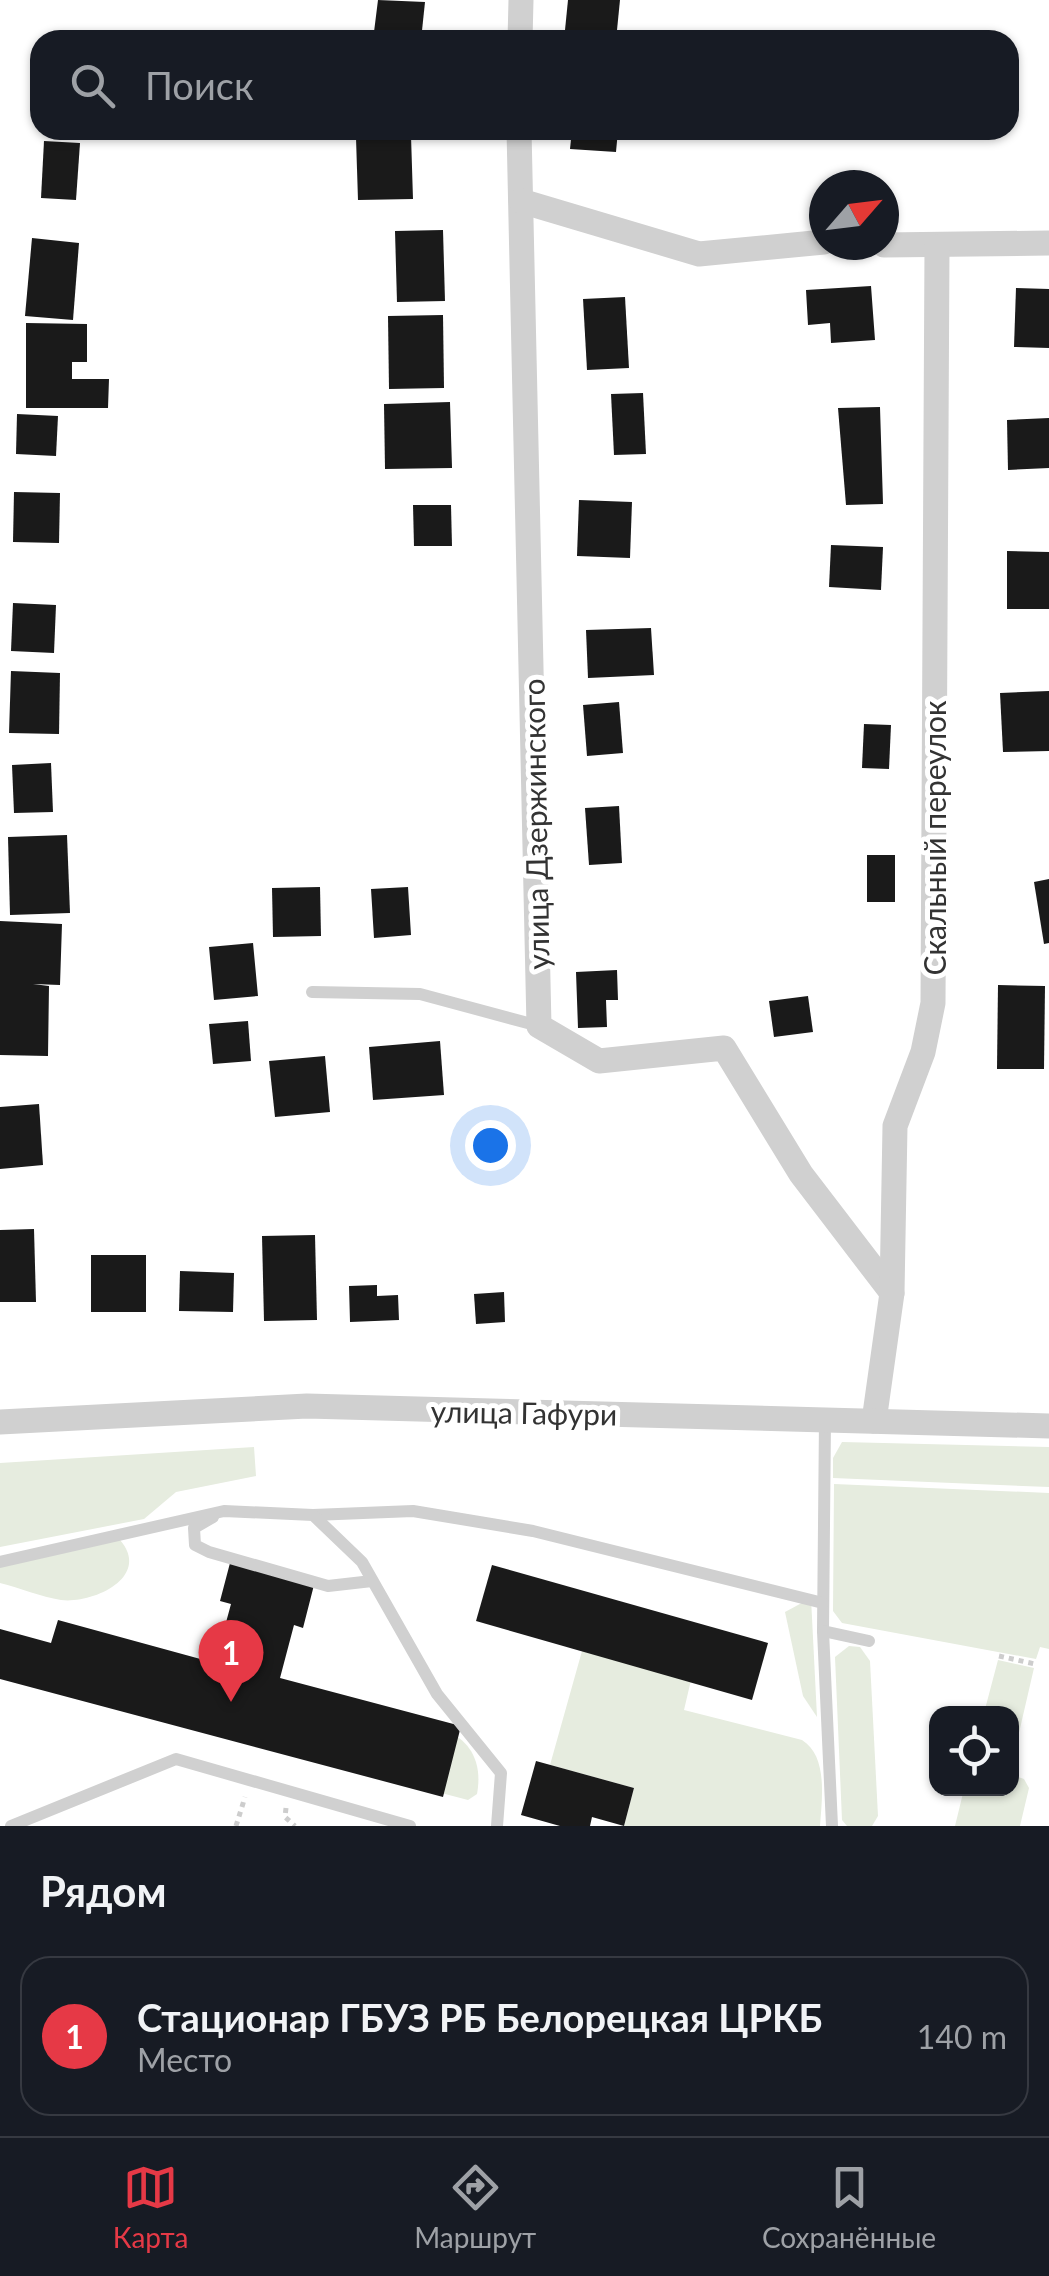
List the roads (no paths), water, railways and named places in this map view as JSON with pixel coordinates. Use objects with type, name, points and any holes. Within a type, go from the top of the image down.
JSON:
[{"type":"street","points":[[520,30],[521,0]]},
{"type":"street","name":"улица Дзержинского","points":[[519,140],[540,1026]]},
{"type":"street","points":[[521,200],[699,254],[809,243]]},
{"type":"street","points":[[899,245],[1049,243]]},
{"type":"street","name":"Скальный переулок","points":[[874,1421],[892,1292],[895,1126],[923,1052],[933,1003],[937,247]]},
{"type":"street","points":[[540,1026],[599,1061],[724,1048],[801,1174],[892,1292]]},
{"type":"street","name":"улица Гафури","points":[[0,1422],[307,1406],[1049,1426]]},
{"type":"lane","points":[[312,992],[420,994],[540,1026]]},
{"type":"lane","points":[[825,1420],[823,1630],[832,1826]]},
{"type":"lane","points":[[0,1562],[224,1511],[314,1515],[413,1511],[533,1531],[824,1603]]},
{"type":"lane","points":[[224,1511],[194,1528],[196,1545],[328,1586],[372,1582]]},
{"type":"lane","points":[[314,1515],[362,1562],[436,1694],[501,1773],[497,1826]]},
{"type":"lane","points":[[823,1630],[870,1641]]},
{"type":"lane","points":[[11,1826],[176,1759],[410,1826]]},
{"type":"place","name":"Стационар ГБУЗ РБ Белорецкая ЦРКБ","points":[[231,1702]]}]
